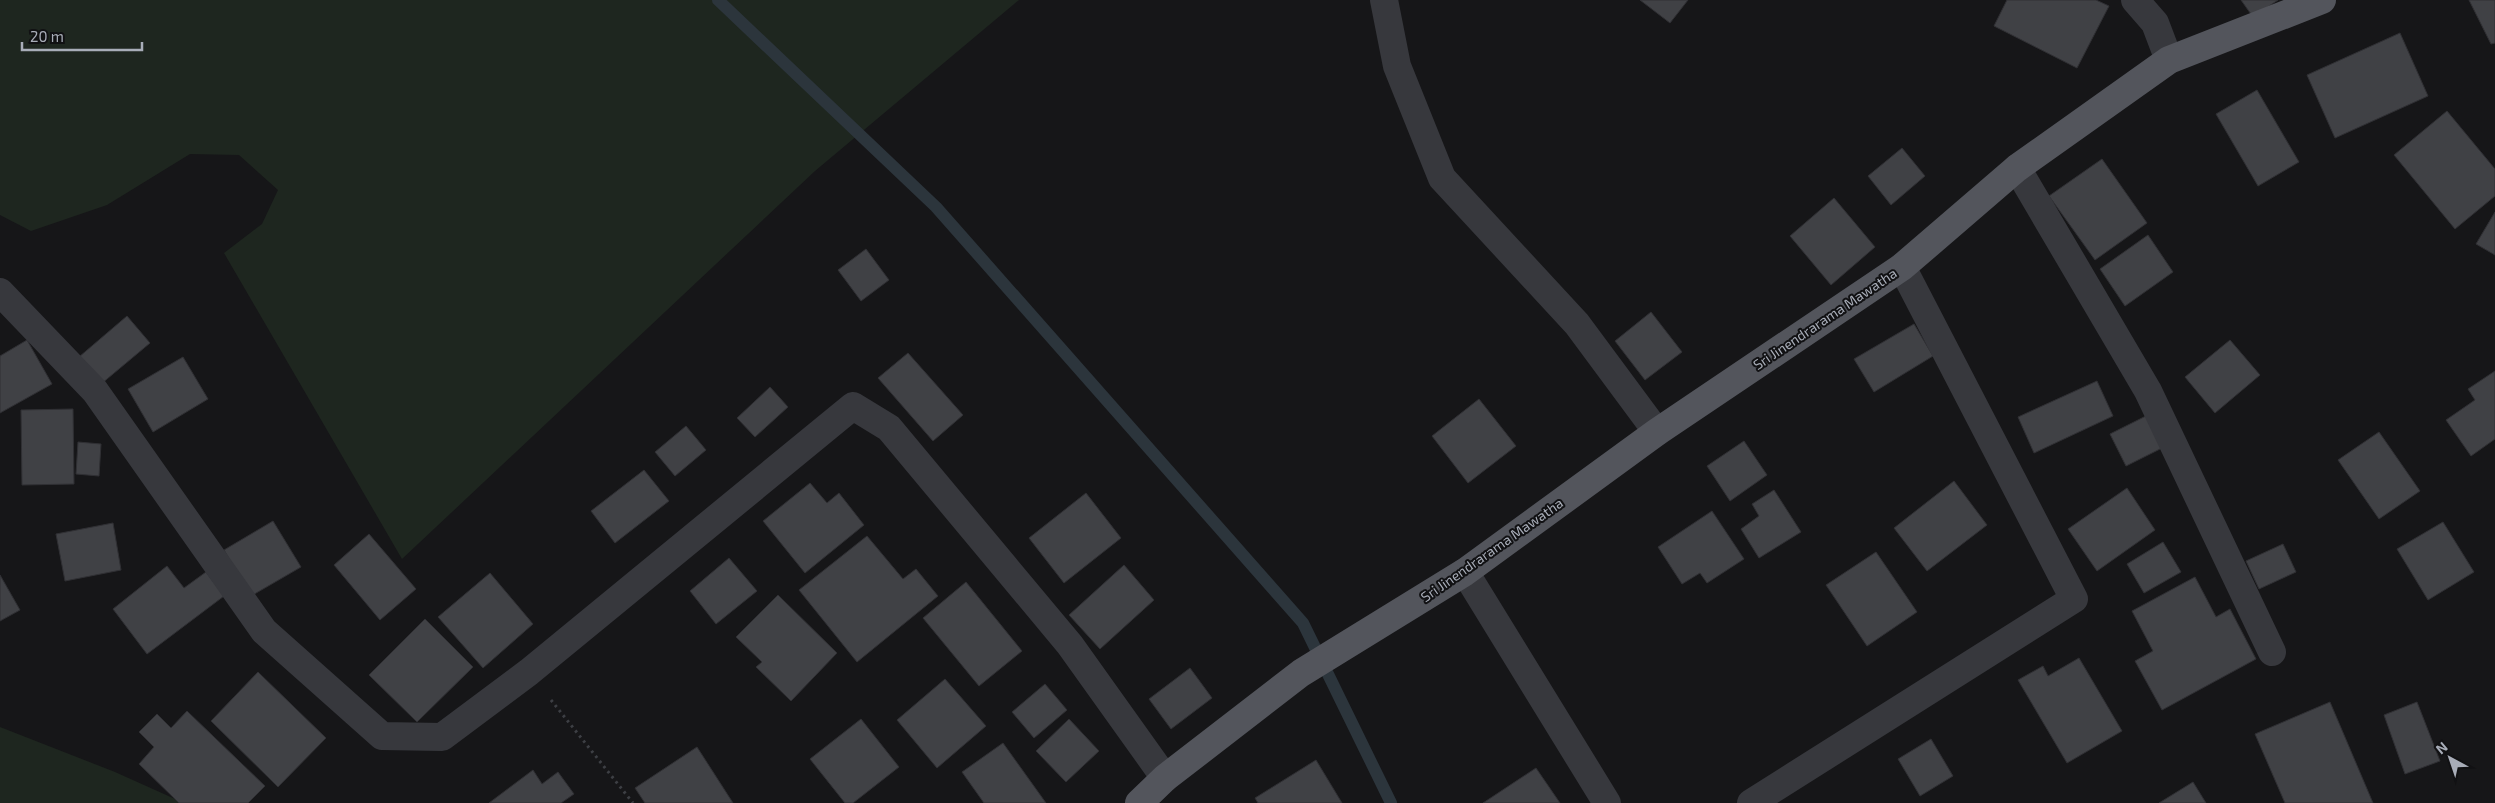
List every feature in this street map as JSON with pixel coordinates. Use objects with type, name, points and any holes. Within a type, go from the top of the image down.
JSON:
[{"type":"main road","name":"Sri Jinendrarama Mawatha","points":[[1166,778],[1301,674],[1465,572],[1657,432],[1902,267],[2017,168],[2168,60],[2322,0]]},
{"type":"main road","points":[[1139,803],[1166,778]]},
{"type":"street","points":[[1384,0],[1397,66],[1442,178],[1577,324],[1657,432]]},
{"type":"street","points":[[2135,0],[2155,23],[2168,60]]},
{"type":"street","points":[[2017,168],[2148,391],[2272,652]]},
{"type":"street","points":[[1751,803],[2074,599],[1902,267]]},
{"type":"street","points":[[0,292],[95,391],[264,632],[382,736],[442,737],[528,672],[853,406],[889,428],[1070,645],[1166,778]]},
{"type":"street","points":[[1465,572],[1607,803]]},
{"type":"path","points":[[528,672],[633,803]]},
{"type":"shaded area","points":[[0,0],[1019,0],[815,171],[402,559],[224,253],[262,224],[278,190],[239,155],[190,154],[107,205],[31,231],[0,215]]},
{"type":"shaded area","points":[[0,727],[115,772],[184,803],[0,803]]},
{"type":"building","points":[[1640,0],[1688,0],[1670,23]]},
{"type":"building","points":[[2007,0],[2096,0],[2109,6],[2077,68],[1994,26]]},
{"type":"building","points":[[2241,0],[2278,0],[2253,17]]},
{"type":"building","points":[[2469,0],[2495,0],[2495,43],[2491,44]]},
{"type":"building","points":[[2400,33],[2428,96],[2335,138],[2307,75]]},
{"type":"building","points":[[2257,90],[2299,162],[2258,186],[2216,114]]},
{"type":"building","points":[[2447,111],[2495,169],[2495,196],[2455,229],[2394,155]]},
{"type":"building","points":[[1902,148],[1925,176],[1891,205],[1868,176]]},
{"type":"building","points":[[2102,159],[2147,223],[2095,260],[2049,196]]},
{"type":"building","points":[[1834,198],[1875,247],[1831,285],[1790,236]]},
{"type":"building","points":[[2495,212],[2495,255],[2476,244]]},
{"type":"building","points":[[2148,235],[2173,272],[2125,306],[2100,269]]},
{"type":"building","points":[[866,249],[889,280],[861,301],[838,270]]},
{"type":"building","points":[[1651,312],[1682,352],[1645,380],[1615,341]]},
{"type":"building","points":[[127,316],[150,343],[101,384],[79,357]]},
{"type":"building","points":[[1914,324],[1933,356],[1874,392],[1854,359]]},
{"type":"building","points":[[27,340],[52,384],[0,413],[0,356]]},
{"type":"building","points":[[2230,340],[2260,375],[2215,413],[2185,377]]},
{"type":"building","points":[[908,353],[963,415],[933,441],[878,378]]},
{"type":"building","points":[[183,357],[208,399],[153,432],[128,389]]},
{"type":"building","points":[[2495,371],[2495,439],[2471,456],[2446,420],[2475,400],[2468,389]]},
{"type":"building","points":[[2097,381],[2113,416],[2034,453],[2018,417]]},
{"type":"building","points":[[770,387],[788,407],[755,437],[737,418]]},
{"type":"building","points":[[1479,399],[1516,446],[1468,483],[1432,436]]},
{"type":"building","points":[[73,409],[74,484],[22,485],[21,410]]},
{"type":"building","points":[[2146,416],[2162,448],[2126,466],[2110,434]]},
{"type":"building","points":[[686,426],[706,450],[675,476],[655,452]]},
{"type":"building","points":[[2379,432],[2420,491],[2379,519],[2338,460]]},
{"type":"building","points":[[1744,441],[1767,475],[1730,501],[1707,466]]},
{"type":"building","points":[[78,442],[101,444],[99,476],[76,474]]},
{"type":"building","points":[[644,470],[669,501],[615,543],[591,511]]},
{"type":"building","points":[[1954,481],[1987,525],[1927,571],[1894,528]]},
{"type":"building","points":[[810,483],[827,503],[839,493],[864,525],[805,573],[763,521]]},
{"type":"building","points":[[2127,488],[2155,530],[2097,571],[2068,529]]},
{"type":"building","points":[[1774,490],[1801,532],[1759,558],[1741,529],[1759,516],[1752,504]]},
{"type":"building","points":[[1086,493],[1121,538],[1064,583],[1029,538]]},
{"type":"building","points":[[1712,511],[1744,559],[1707,583],[1700,573],[1682,584],[1658,547]]},
{"type":"building","points":[[273,521],[301,567],[251,596],[224,550]]},
{"type":"building","points":[[2443,522],[2474,572],[2428,600],[2397,549]]},
{"type":"building","points":[[113,523],[121,570],[65,581],[56,534]]},
{"type":"building","points":[[369,534],[416,589],[380,620],[334,565]]},
{"type":"building","points":[[867,536],[903,579],[916,569],[938,596],[857,662],[799,590]]},
{"type":"building","points":[[2163,542],[2181,572],[2144,593],[2127,564]]},
{"type":"building","points":[[2283,544],[2296,572],[2259,589],[2246,561]]},
{"type":"building","points":[[1876,552],[1917,612],[1867,646],[1826,585]]},
{"type":"building","points":[[729,558],[757,591],[716,624],[690,591]]},
{"type":"building","points":[[1124,565],[1154,600],[1100,649],[1069,615]]},
{"type":"building","points":[[167,566],[184,588],[206,572],[224,596],[147,654],[113,609]]},
{"type":"building","points":[[490,573],[533,624],[483,668],[438,617]]},
{"type":"building","points":[[0,575],[20,610],[0,621]]},
{"type":"building","points":[[2195,577],[2216,617],[2230,609],[2256,659],[2162,710],[2135,661],[2153,651],[2132,611]]},
{"type":"building","points":[[966,582],[1022,651],[979,686],[923,618]]},
{"type":"building","points":[[778,595],[837,653],[791,701],[756,667],[762,662],[736,637]]},
{"type":"building","points":[[425,619],[473,667],[417,722],[369,675]]},
{"type":"building","points":[[2079,658],[2122,731],[2067,763],[2018,680],[2043,666],[2048,676]]},
{"type":"building","points":[[1190,668],[1212,698],[1171,729],[1149,699]]},
{"type":"building","points":[[258,672],[326,738],[278,787],[211,721]]},
{"type":"building","points":[[945,679],[986,726],[937,768],[897,720]]},
{"type":"building","points":[[1045,684],[1067,710],[1034,738],[1012,712]]},
{"type":"building","points":[[2330,702],[2373,803],[2285,803],[2255,734]]},
{"type":"building","points":[[2417,702],[2440,761],[2405,774],[2384,715]]},
{"type":"building","points":[[187,711],[265,786],[248,803],[179,803],[139,764],[154,747],[139,732],[157,714],[171,728]]},
{"type":"building","points":[[861,719],[899,767],[853,803],[845,803],[810,759]]},
{"type":"building","points":[[1069,719],[1099,751],[1066,782],[1036,751]]},
{"type":"building","points":[[1931,739],[1953,776],[1920,796],[1898,759]]},
{"type":"building","points":[[1003,743],[1046,803],[984,803],[962,772]]},
{"type":"building","points":[[697,747],[733,803],[645,803],[635,788]]},
{"type":"building","points":[[1316,760],[1342,803],[1258,803],[1255,798]]},
{"type":"building","points":[[1536,768],[1560,803],[1483,803]]},
{"type":"building","points":[[533,770],[542,784],[558,772],[574,794],[561,803],[489,803]]},
{"type":"building","points":[[2193,782],[2206,803],[2159,803]]},
{"type":"waterway","points":[[718,0],[936,207],[1303,623],[1391,803]]}]
